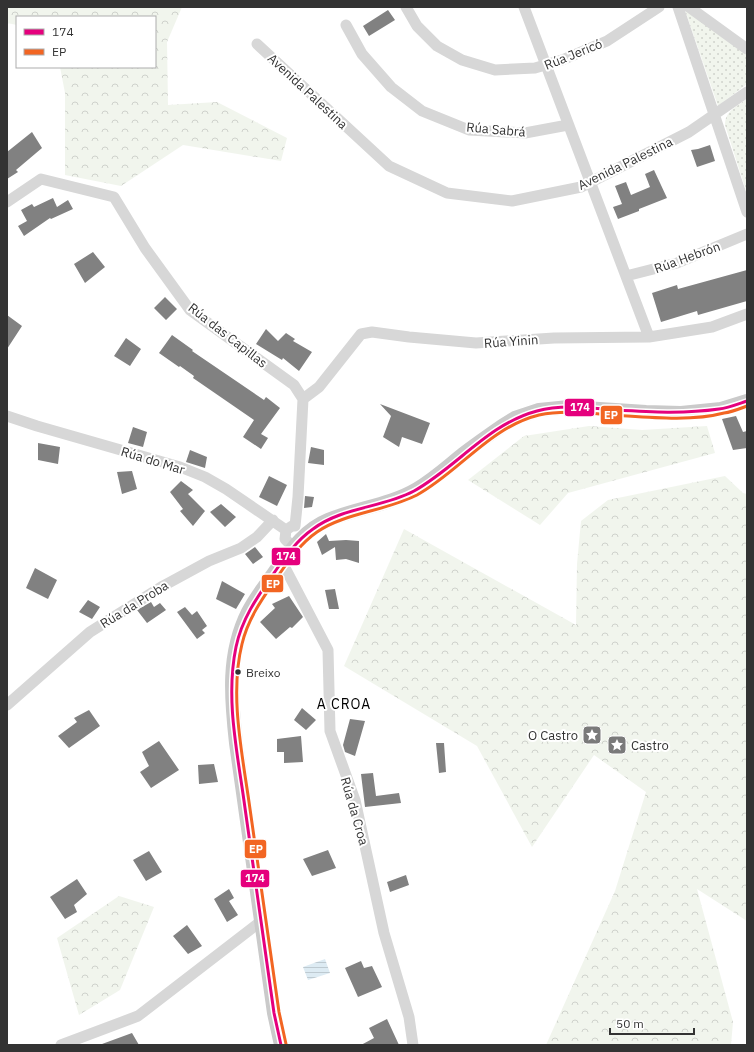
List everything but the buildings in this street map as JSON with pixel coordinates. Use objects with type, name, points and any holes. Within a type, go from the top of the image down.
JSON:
[{"type":"main road","points":[[281,1045],[274,1013],[260,922],[236,743],[232,708],[231,674],[235,650],[248,613],[260,592],[293,548],[296,529],[386,503],[401,497],[417,489],[502,426],[516,418],[539,410],[569,407],[681,413],[721,409],[747,401]]},
{"type":"street","name":"Rúa Jericó","points":[[406,7],[417,26],[437,46],[462,60],[495,70],[547,66],[607,41],[659,7]]},
{"type":"street","points":[[524,7],[649,337]]},
{"type":"street","points":[[678,7],[747,212]]},
{"type":"street","points":[[689,7],[747,49]]},
{"type":"street","name":"Rúa Sabrá","points":[[346,25],[362,54],[391,87],[422,111],[469,130],[525,133],[568,125]]},
{"type":"street","name":"Avenida Palestina","points":[[257,44],[389,166],[447,193],[512,201],[581,187],[689,132],[747,92]]},
{"type":"street","name":"Rúa das Capillas","points":[[7,202],[41,179],[114,197],[145,248],[190,310],[294,386],[302,399]]},
{"type":"street","name":"Rúa Hebrón","points":[[626,276],[677,263],[747,234]]},
{"type":"street","name":"Rúa Yinin","points":[[302,399],[319,387],[361,334],[372,332],[476,343],[554,338],[649,337],[712,327],[747,314]]},
{"type":"street","points":[[293,548],[285,540],[296,529],[302,399]]},
{"type":"street","name":"Rúa do Mar","points":[[7,416],[180,467],[205,477],[273,520],[296,529]]},
{"type":"street","name":"Rúa da Proba","points":[[7,706],[90,632],[163,586],[209,561],[241,548],[257,537],[273,520]]},
{"type":"street","name":"Rúa da Croa","points":[[282,562],[328,650],[330,731],[355,800],[384,933],[409,1018],[413,1045]]},
{"type":"street","points":[[62,1045],[138,1016],[260,922]]},
{"type":"green space","points":[[7,7],[182,7],[167,42],[168,105],[217,102],[287,138],[281,161],[183,145],[121,186],[65,175],[65,93],[60,68],[156,68],[156,16],[16,16],[16,25],[7,23]]},
{"type":"green space","points":[[685,10],[747,54],[747,84],[718,106]]},
{"type":"green space","points":[[747,99],[747,194],[725,125],[725,120],[735,107]]},
{"type":"green space","points":[[589,426],[642,430],[707,426],[715,453],[568,493],[540,525],[468,480],[524,436]]},
{"type":"green space","points":[[725,476],[743,493],[747,494],[747,921],[697,889],[733,1022],[731,1045],[546,1045],[615,891],[646,792],[594,755],[532,847],[477,746],[344,666],[404,529],[576,625],[577,564],[581,521],[608,500]]},
{"type":"green space","points":[[119,896],[154,907],[120,990],[79,1015],[57,938]]},
{"type":"shaded area","points":[[325,959],[330,973],[308,980],[303,967]]},
{"type":"transit line","name":"174","points":[[281,1045],[274,1013],[236,748],[232,707],[232,687],[236,647],[242,626],[257,599],[282,561],[302,538],[324,522],[349,512],[402,497],[414,491],[430,481],[488,436],[519,417],[537,411],[566,407],[654,412],[693,412],[733,406],[747,401]]},
{"type":"transit line","name":"EP","points":[[286,1044],[279,1012],[241,748],[237,705],[238,664],[242,644],[248,626],[262,600],[286,564],[311,536],[317,532],[340,520],[392,505],[417,495],[447,474],[505,429],[521,421],[548,413],[566,412],[653,418],[683,418],[711,416],[730,412],[747,406]]},
{"type":"place","name":"Breixo","points":[[238,672]]},
{"type":"place","name":"O Castro","points":[[592,735]]},
{"type":"place","name":"Castro","points":[[617,745]]},
{"type":"district","name":"A CROA","points":[[344,704]]}]
